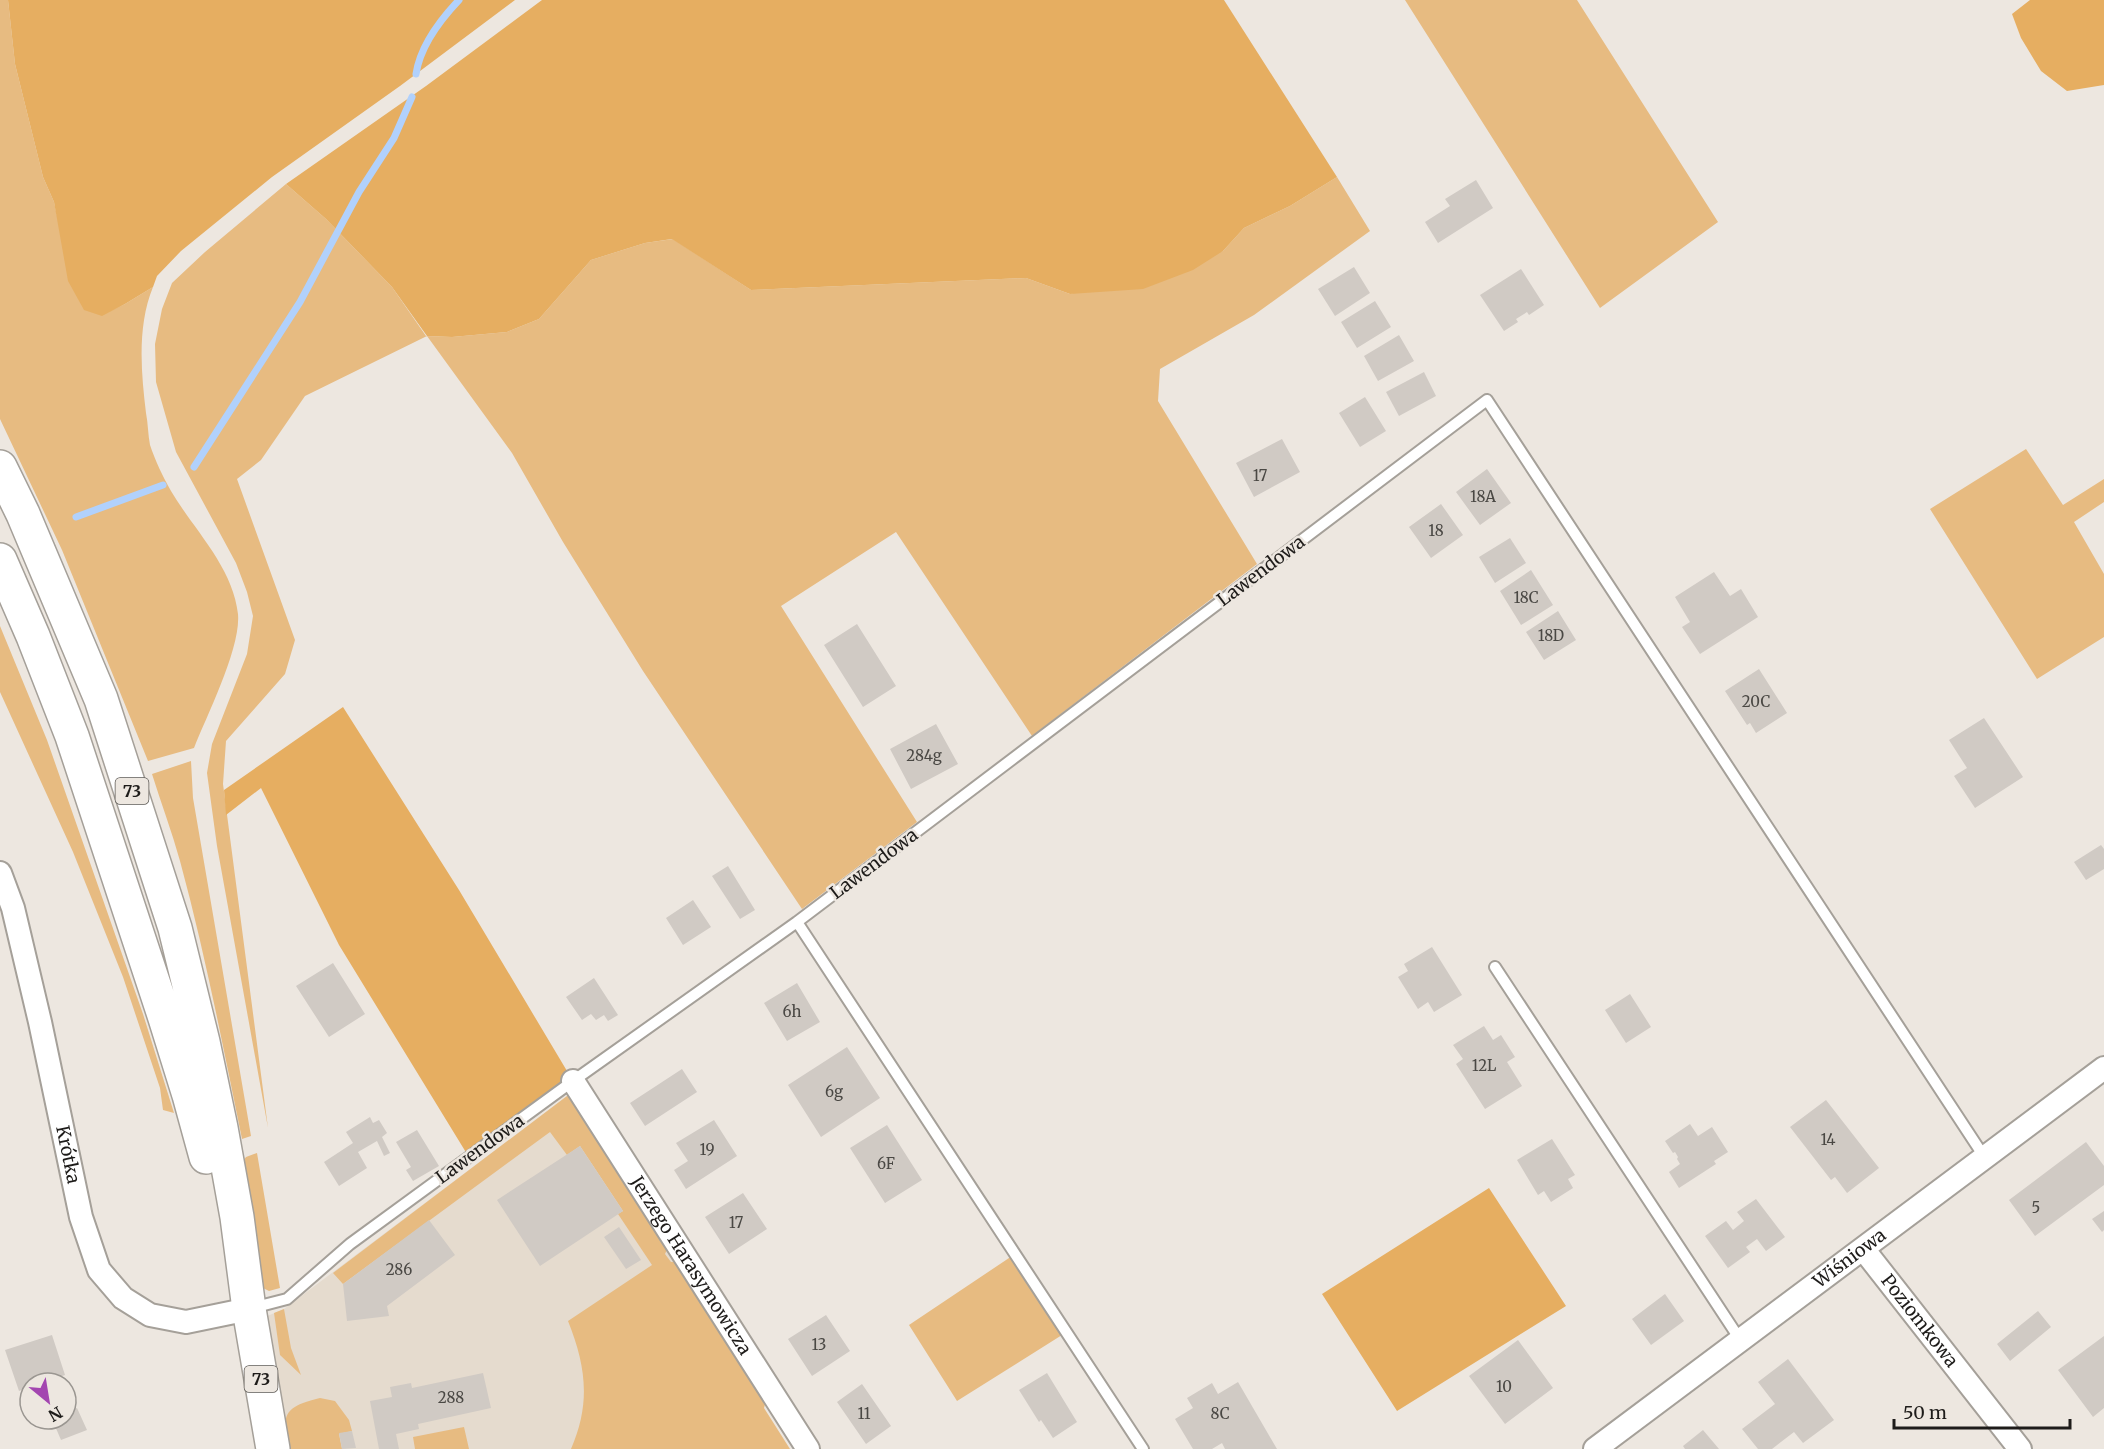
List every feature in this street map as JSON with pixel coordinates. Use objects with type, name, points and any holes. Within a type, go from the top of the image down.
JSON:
[{"type":"main road","name":"73","points":[[0,467],[23,514],[101,699],[175,928],[221,1128],[273,1449]]},
{"type":"main road","name":"73","points":[[0,560],[72,736],[189,1095],[228,1245],[249,1309]]},
{"type":"street","name":"Krótka","points":[[0,873],[13,908],[40,1022],[81,1217],[99,1270],[123,1298],[150,1315],[186,1322],[249,1309]]},
{"type":"street","name":"Wiśniowa","points":[[1595,1449],[1864,1250],[2104,1068]]},
{"type":"street","name":"Jerzego Harasymowicza","points":[[573,1081],[808,1449]]},
{"type":"street","name":"Poziomkowa","points":[[1864,1250],[2020,1449]]},
{"type":"lane","name":"Lawendowa","points":[[249,1309],[287,1299],[350,1244],[573,1081],[797,922],[1487,400],[1985,1158]]},
{"type":"lane","points":[[797,922],[1143,1449]]},
{"type":"lane","points":[[1495,967],[1741,1341]]},
{"type":"shaded area","points":[[0,0],[8,0],[15,64],[43,177],[54,202],[61,234],[102,315],[153,287],[142,333],[143,382],[150,445],[171,491],[221,565],[235,597],[238,628],[234,645],[229,663],[194,748],[148,761],[62,550],[0,419]]},
{"type":"shaded area","points":[[8,0],[515,0],[400,86],[272,177],[181,251],[157,276],[153,287],[102,316],[84,310],[68,281],[54,202],[43,177],[15,64]]},
{"type":"shaded area","points":[[542,0],[1224,0],[1337,177],[1290,206],[1244,228],[1223,251],[1193,270],[1143,289],[1070,294],[1026,278],[751,290],[672,239],[645,243],[591,260],[539,319],[507,332],[452,337],[427,336],[392,287],[326,219],[286,184],[426,86]]},
{"type":"shaded area","points":[[1405,0],[1577,0],[1718,222],[1600,308]]},
{"type":"shaded area","points":[[2030,0],[2104,0],[2104,85],[2067,91],[2041,71],[2021,38],[2012,14]]},
{"type":"shaded area","points":[[1337,177],[1370,231],[1254,315],[1160,369],[1158,401],[1257,564],[1032,736],[896,532],[781,606],[917,822],[802,909],[643,671],[563,542],[512,453],[427,336],[452,337],[507,332],[539,319],[591,260],[645,243],[673,239],[751,290],[1026,278],[1070,294],[1223,251],[1244,228],[1290,206]]},
{"type":"shaded area","points":[[286,184],[326,219],[392,287],[427,336],[305,396],[261,460],[237,479],[295,640],[285,674],[226,741],[223,784],[268,1128],[217,846],[207,773],[212,744],[247,654],[253,616],[236,563],[176,452],[156,382],[155,344],[162,309],[172,283]]},
{"type":"shaded area","points":[[2026,449],[2063,505],[2104,479],[2104,502],[2074,522],[2104,574],[2104,637],[2037,679],[1930,509]]},
{"type":"shaded area","points":[[0,626],[47,740],[143,1014],[174,1113],[163,1110],[160,1088],[123,977],[73,852],[0,692]]},
{"type":"shaded area","points":[[343,707],[459,890],[570,1076],[467,1154],[339,945],[261,788],[226,815],[224,790]]},
{"type":"shaded area","points":[[191,761],[193,798],[251,1136],[242,1139],[189,896],[177,850],[152,774]]},
{"type":"shaded area","points":[[567,1096],[682,1261],[637,1449],[287,1449],[265,1317],[284,1309]]},
{"type":"shaded area","points":[[567,1096],[577,1097],[670,1243],[665,1254],[671,1262],[682,1261],[768,1394],[764,1408],[790,1449],[571,1449],[582,1416],[584,1385],[579,1354],[568,1321],[652,1265],[618,1214],[623,1211],[580,1146],[567,1155],[550,1132],[343,1284],[333,1273]]},
{"type":"shaded area","points":[[257,1153],[280,1288],[269,1291],[261,1287],[237,1169],[246,1157]]},
{"type":"shaded area","points":[[1489,1188],[1566,1306],[1397,1411],[1322,1294]]},
{"type":"shaded area","points":[[1012,1256],[1062,1335],[957,1401],[909,1325]]},
{"type":"shaded area","points":[[284,1309],[291,1348],[301,1375],[280,1355],[274,1313]]},
{"type":"shaded area","points":[[320,1398],[335,1401],[349,1420],[352,1431],[339,1434],[342,1449],[287,1449],[285,1427],[288,1413],[299,1405]]},
{"type":"shaded area","points":[[464,1427],[469,1449],[415,1449],[413,1437]]},
{"type":"building","points":[[1476,180],[1493,208],[1438,243],[1425,222],[1450,206],[1445,199]]},
{"type":"building","points":[[1354,267],[1370,293],[1335,316],[1318,289]]},
{"type":"building","points":[[1521,269],[1544,305],[1529,315],[1527,312],[1516,319],[1518,322],[1504,331],[1480,295]]},
{"type":"building","points":[[1375,301],[1391,327],[1357,348],[1341,322]]},
{"type":"building","points":[[1399,335],[1414,361],[1378,381],[1364,356]]},
{"type":"building","points":[[1424,372],[1436,396],[1399,416],[1386,392]]},
{"type":"building","points":[[1365,397],[1386,431],[1360,447],[1339,413]]},
{"type":"building","points":[[1282,439],[1300,472],[1254,497],[1236,463]]},
{"type":"building","points":[[1487,469],[1511,503],[1480,525],[1456,492]]},
{"type":"building","points":[[1441,504],[1463,535],[1431,558],[1409,527]]},
{"type":"building","points":[[1510,538],[1526,563],[1495,583],[1479,557]]},
{"type":"building","points":[[1531,570],[1553,605],[1521,625],[1500,591]]},
{"type":"building","points":[[1714,572],[1730,596],[1741,589],[1758,617],[1700,654],[1682,627],[1690,622],[1675,597]]},
{"type":"building","points":[[1558,611],[1576,640],[1544,660],[1526,632]]},
{"type":"building","points":[[857,624],[896,686],[863,707],[824,645]]},
{"type":"building","points":[[1759,669],[1787,713],[1756,733],[1750,723],[1747,725],[1725,691]]},
{"type":"building","points":[[1984,718],[2023,777],[1975,808],[1954,776],[1967,768],[1949,740]]},
{"type":"building","points":[[936,724],[958,764],[911,789],[890,749]]},
{"type":"building","points":[[2101,845],[2104,849],[2104,869],[2086,880],[2074,862]]},
{"type":"building","points":[[728,866],[755,910],[740,919],[712,876]]},
{"type":"building","points":[[693,900],[711,927],[683,945],[666,918]]},
{"type":"building","points":[[1432,947],[1462,995],[1434,1012],[1428,1002],[1418,1009],[1398,977],[1408,971],[1404,964]]},
{"type":"building","points":[[333,963],[365,1014],[329,1037],[296,986]]},
{"type":"building","points":[[594,978],[618,1015],[608,1021],[604,1015],[596,1020],[591,1014],[582,1020],[566,997]]},
{"type":"building","points":[[797,983],[820,1022],[787,1041],[764,1003]]},
{"type":"building","points":[[1630,994],[1651,1027],[1626,1043],[1605,1010]]},
{"type":"building","points":[[1484,1026],[1493,1040],[1501,1035],[1515,1057],[1507,1062],[1522,1086],[1485,1109],[1456,1064],[1463,1059],[1453,1045]]},
{"type":"building","points":[[847,1047],[880,1098],[821,1137],[788,1085]]},
{"type":"building","points":[[682,1069],[697,1092],[645,1126],[630,1103]]},
{"type":"building","points":[[1826,1100],[1879,1168],[1847,1193],[1835,1177],[1831,1180],[1790,1127]]},
{"type":"building","points":[[370,1117],[373,1123],[379,1120],[387,1133],[382,1137],[390,1153],[384,1156],[377,1141],[358,1152],[367,1168],[339,1186],[324,1162],[353,1143],[346,1132]]},
{"type":"building","points":[[714,1120],[737,1156],[686,1189],[674,1170],[688,1161],[676,1143]]},
{"type":"building","points":[[1690,1124],[1698,1136],[1712,1127],[1728,1152],[1714,1161],[1716,1164],[1679,1188],[1669,1172],[1680,1164],[1678,1157],[1665,1141]]},
{"type":"building","points":[[887,1125],[922,1180],[885,1203],[850,1148]]},
{"type":"building","points":[[417,1130],[439,1166],[413,1181],[406,1170],[411,1167],[396,1142]]},
{"type":"building","points":[[1552,1139],[1575,1175],[1568,1179],[1573,1188],[1551,1202],[1544,1191],[1538,1195],[1517,1160]]},
{"type":"building","points":[[2086,1142],[2104,1166],[2104,1185],[2035,1236],[2009,1200]]},
{"type":"building","points":[[580,1146],[623,1211],[540,1266],[497,1200]]},
{"type":"building","points":[[743,1193],[767,1229],[729,1254],[705,1217]]},
{"type":"building","points":[[1756,1199],[1785,1237],[1766,1251],[1757,1239],[1746,1247],[1750,1252],[1728,1268],[1705,1236],[1726,1221],[1733,1230],[1744,1221],[1737,1212]]},
{"type":"building","points":[[2104,1211],[2104,1230],[2102,1232],[2092,1219]]},
{"type":"building","points":[[429,1220],[455,1255],[387,1306],[389,1316],[347,1321],[343,1284]]},
{"type":"building","points":[[619,1227],[641,1260],[626,1269],[604,1237]]},
{"type":"building","points":[[1665,1294],[1684,1321],[1651,1345],[1632,1319]]},
{"type":"building","points":[[2038,1311],[2051,1327],[2010,1361],[1997,1344]]},
{"type":"building","points":[[826,1315],[850,1351],[812,1376],[788,1339]]},
{"type":"building","points":[[52,1335],[64,1371],[18,1371],[18,1388],[5,1350]]},
{"type":"building","points":[[2104,1336],[2104,1408],[2093,1417],[2058,1370]]},
{"type":"building","points":[[1518,1340],[1553,1388],[1505,1424],[1469,1376]]},
{"type":"building","points":[[1788,1359],[1834,1420],[1803,1443],[1794,1432],[1772,1449],[1758,1449],[1742,1429],[1775,1404],[1758,1382]]},
{"type":"building","points":[[483,1373],[491,1408],[418,1424],[419,1429],[396,1434],[399,1449],[379,1449],[370,1401],[392,1397],[390,1387],[411,1383],[412,1388]]},
{"type":"building","points":[[1047,1373],[1077,1422],[1053,1438],[1041,1420],[1039,1422],[1019,1390]]},
{"type":"building","points":[[1238,1382],[1277,1449],[1225,1449],[1222,1443],[1212,1449],[1193,1449],[1175,1419],[1193,1408],[1187,1398],[1212,1383],[1218,1394]]},
{"type":"building","points":[[862,1384],[891,1426],[866,1444],[837,1402]]},
{"type":"building","points":[[78,1410],[87,1430],[61,1440],[57,1431],[78,1431]]},
{"type":"building","points":[[1703,1430],[1719,1449],[1685,1449],[1683,1446]]},
{"type":"building","points":[[352,1431],[356,1448],[342,1449],[339,1433]]},
{"type":"waterway","points":[[416,74],[418,64],[432,34],[459,0]]},
{"type":"waterway","points":[[194,467],[300,302],[359,192],[394,138],[412,97]]},
{"type":"waterway","points":[[76,517],[163,485]]}]
